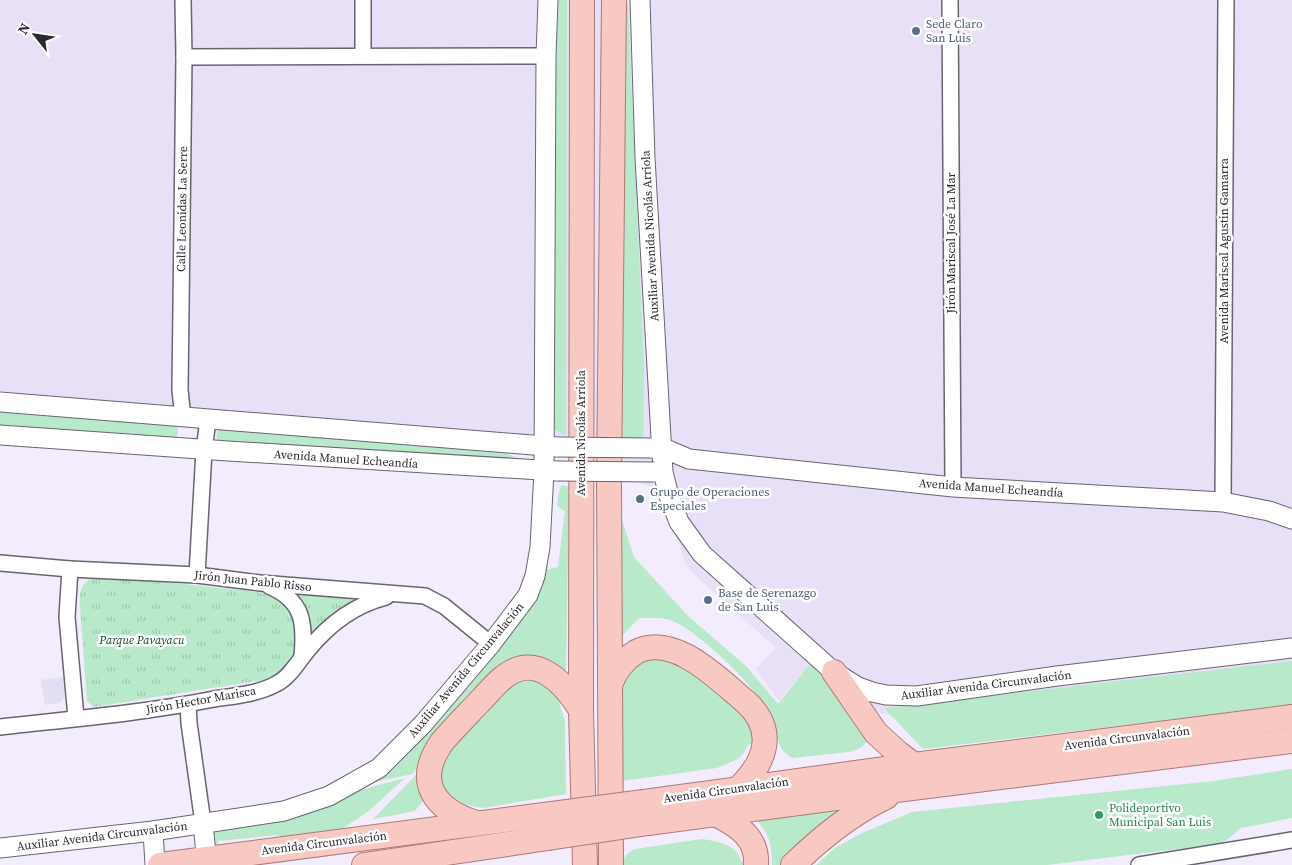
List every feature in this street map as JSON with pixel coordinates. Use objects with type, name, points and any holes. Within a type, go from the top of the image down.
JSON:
[{"type":"main road","name":"Avenida Nicolás Arriola","points":[[582,0],[581,710],[585,865]]},
{"type":"main road","points":[[611,865],[609,482],[614,0]]},
{"type":"main road","points":[[610,684],[620,666],[641,650],[660,647],[670,648],[687,656],[746,702],[753,708],[766,733],[765,743],[758,763],[753,772],[738,789]]},
{"type":"main road","points":[[476,823],[454,814],[439,801],[430,786],[429,767],[436,750],[442,742],[503,677],[516,670],[533,668],[549,673],[565,687],[581,710]]},
{"type":"main road","points":[[834,672],[876,733],[914,765]]},
{"type":"main road","name":"Avenida Circunvalación","points":[[364,865],[443,859],[546,827],[646,812],[738,789],[1292,717]]},
{"type":"main road","name":"Avenida Circunvalación","points":[[646,812],[716,814],[1292,742]]},
{"type":"main road","points":[[793,865],[828,833],[854,814],[870,804],[904,789]]},
{"type":"main road","points":[[716,814],[736,825],[748,835],[754,847],[756,865]]},
{"type":"main road","name":"Avenida Circunvalación","points":[[160,865],[206,862],[476,823],[546,827]]},
{"type":"street","name":"Calle Leonidas La Serre","points":[[183,0],[180,390],[183,418]]},
{"type":"street","points":[[362,0],[363,56]]},
{"type":"street","points":[[548,0],[546,56],[551,471]]},
{"type":"street","name":"Auxiliar Avenida Nicolás Arriola","points":[[640,0],[658,472]]},
{"type":"street","name":"Jirón Mariscal José La Mar","points":[[950,0],[953,487]]},
{"type":"street","name":"Avenida Mariscal Agustin Gamarra","points":[[1223,502],[1226,0]]},
{"type":"street","points":[[184,57],[546,56]]},
{"type":"street","name":"Avenida Manuel Echeandía","points":[[0,402],[551,447],[656,448],[690,458],[953,487],[1223,502],[1269,511],[1292,519]]},
{"type":"street","points":[[197,575],[204,450],[208,420]]},
{"type":"street","name":"Avenida Manuel Echeandía","points":[[0,435],[204,450],[551,471],[658,472],[690,458]]},
{"type":"street","name":"Auxiliar Avenida Circunvalación","points":[[0,848],[153,831],[284,811],[329,796],[379,768],[424,724],[491,644],[528,595],[535,576],[551,471]]},
{"type":"street","name":"Auxiliar Avenida Circunvalación","points":[[658,472],[678,522],[702,554],[834,672],[858,687],[886,695],[901,697],[936,693],[1057,676],[1292,648]]},
{"type":"street","name":"Jirón Juan Pablo Risso","points":[[0,563],[70,569],[197,575],[260,583],[425,596],[444,606],[491,644]]},
{"type":"street","points":[[70,569],[67,617],[76,718]]},
{"type":"street","points":[[260,583],[281,592],[292,602],[301,616],[304,632],[302,656]]},
{"type":"street","name":"Jirón Hector Marisca","points":[[0,727],[188,704],[259,691],[278,684],[322,632],[342,616],[370,601],[398,594]]},
{"type":"street","points":[[188,704],[188,723],[203,823],[206,862]]},
{"type":"street","points":[[153,831],[155,865]]},
{"type":"street","points":[[1139,865],[1292,840]]},
{"type":"shaded area","points":[[0,0],[1292,0],[1292,678],[937,729],[833,699],[803,672],[779,701],[756,669],[776,648],[688,569],[658,489],[509,437],[0,391]]},
{"type":"shaded area","points":[[63,677],[65,697],[59,703],[45,705],[41,680]]},
{"type":"green space","points":[[559,0],[567,0],[566,436],[554,429],[552,126]]},
{"type":"green space","points":[[621,4],[628,5],[644,368],[643,442],[619,443]]},
{"type":"green space","points":[[0,410],[176,424],[178,431],[172,441],[0,428]]},
{"type":"green space","points":[[223,425],[507,454],[516,457],[518,461],[219,444],[217,433],[218,429]]},
{"type":"green space","points":[[562,485],[569,487],[566,671],[543,658],[526,657],[423,756],[413,774],[359,785],[532,604],[539,594],[546,570],[558,567],[565,511],[557,506],[559,491]]},
{"type":"green space","points":[[619,511],[634,557],[688,616],[747,667],[778,704],[810,664],[830,683],[868,737],[863,745],[849,752],[792,758],[782,749],[773,719],[756,693],[714,650],[685,628],[666,619],[639,618],[621,637]]},
{"type":"green space","name":"Parque Pavayacu","points":[[91,578],[188,584],[269,595],[282,602],[290,612],[295,631],[297,651],[286,667],[263,680],[94,707],[87,701],[80,602],[82,587]]},
{"type":"green space","points":[[294,594],[350,596],[353,599],[351,605],[309,641]]},
{"type":"green space","points":[[644,657],[675,658],[754,720],[753,745],[749,744],[738,759],[717,768],[622,781],[622,685],[624,678]]},
{"type":"green space","points":[[1292,661],[1292,705],[923,749],[884,708]]},
{"type":"green space","points":[[518,678],[538,679],[557,695],[565,721],[566,794],[483,808],[467,805],[448,794],[443,788],[440,779],[440,768],[454,742]]},
{"type":"green space","name":"Polideportivo Municipal San Luis","points":[[1292,769],[1292,818],[1241,828],[1219,844],[1047,865],[816,865],[835,848],[862,833],[912,812],[1214,781]]},
{"type":"green space","points":[[418,773],[418,786],[423,801],[415,811],[373,819]]},
{"type":"green space","points":[[405,778],[369,811],[331,836],[280,842],[279,835],[218,841],[219,850],[210,852],[206,828]]},
{"type":"green space","points":[[861,803],[783,865],[772,865],[768,838],[763,828],[753,816]]},
{"type":"green space","points":[[702,839],[726,845],[736,851],[741,861],[749,861],[749,865],[623,865],[626,855],[635,849]]},
{"type":"place","name":"Sede Claro San Luis","points":[[916,31]]},
{"type":"place","name":"Grupo de Operaciones Especiales","points":[[640,499]]},
{"type":"place","name":"Base de Serenazgo de San Luis","points":[[708,600]]},
{"type":"place","name":"Polideportivo Municipal San Luis","points":[[1099,815]]}]
